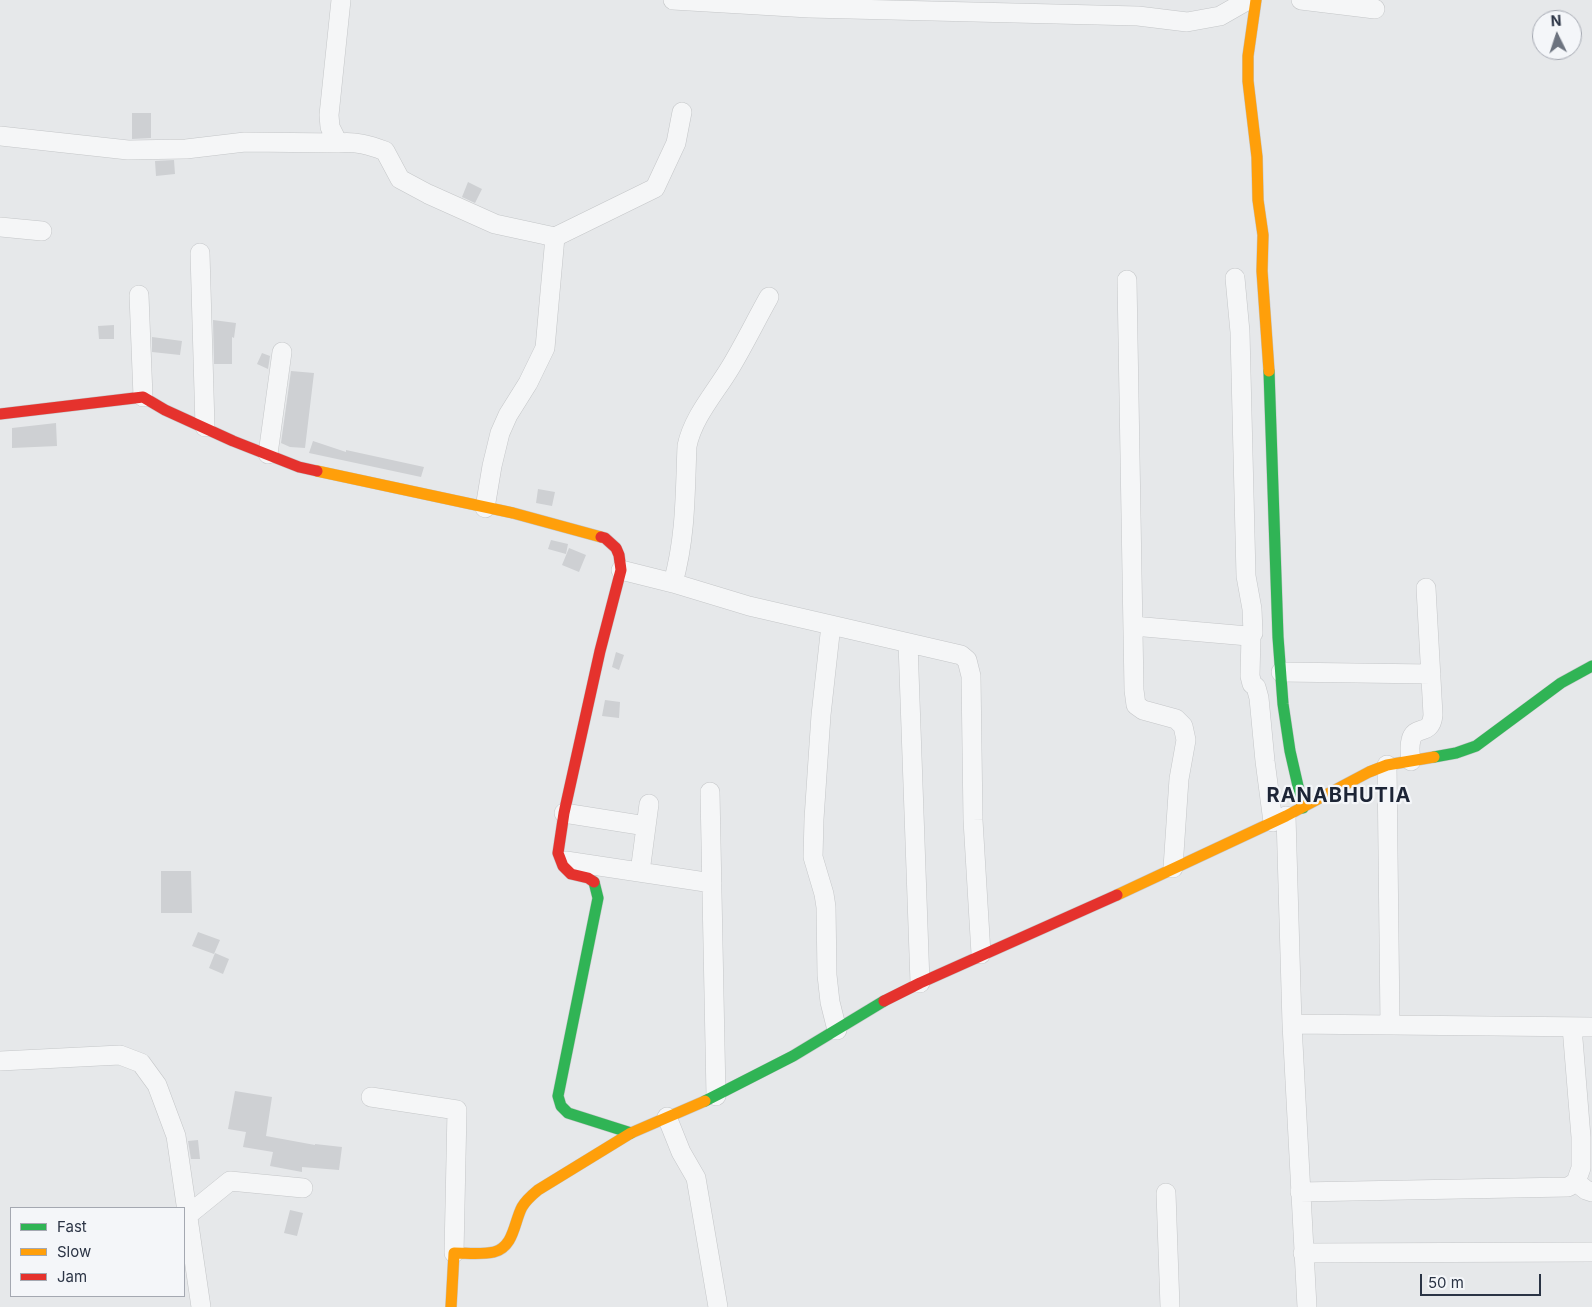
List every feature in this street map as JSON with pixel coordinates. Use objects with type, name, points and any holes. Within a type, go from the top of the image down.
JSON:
[{"type":"street","points":[[338,143],[330,128],[329,116],[341,0]]},
{"type":"street","points":[[673,0],[1137,8],[1187,22],[1220,16],[1248,0]]},
{"type":"street","points":[[1256,0],[1248,56],[1248,81],[1257,157],[1258,200],[1263,235],[1262,271],[1268,353],[1270,440],[1281,672],[1283,704],[1290,751],[1288,815],[1292,1024],[1307,1307]]},
{"type":"street","points":[[1301,0],[1375,8]]},
{"type":"street","points":[[0,136],[128,150],[186,148],[245,142],[348,142],[367,144],[385,151],[400,179],[428,194],[495,224],[555,237],[654,188],[676,143],[682,112]]},
{"type":"street","points":[[0,227],[42,231]]},
{"type":"street","points":[[485,508],[500,433],[545,348],[555,237]]},
{"type":"street","points":[[200,252],[205,427]]},
{"type":"street","points":[[1235,278],[1241,341],[1246,576],[1254,630],[1251,635],[1250,676],[1259,698],[1265,761],[1288,815]]},
{"type":"street","points":[[1127,280],[1136,705],[1143,710],[1176,719],[1183,726],[1186,740],[1179,779],[1173,868]]},
{"type":"street","points":[[139,295],[143,397]]},
{"type":"street","points":[[673,582],[680,558],[684,526],[689,435],[769,297]]},
{"type":"street","points":[[268,454],[282,352]]},
{"type":"street","points":[[0,414],[143,397],[165,410],[234,441],[299,467],[513,513],[605,538],[615,546],[620,556],[621,570],[600,651],[564,813],[558,853],[563,866],[571,874],[588,878],[595,884],[598,898],[560,1083],[559,1103],[568,1113],[631,1133]]},
{"type":"street","points":[[621,570],[673,582],[749,606],[960,655],[967,660],[971,676],[973,820],[981,954]]},
{"type":"street","points":[[1411,761],[1411,739],[1414,734],[1430,727],[1432,723],[1426,588]]},
{"type":"street","points":[[831,625],[820,715],[813,857],[826,907],[827,975],[830,1002],[837,1030]]},
{"type":"street","points":[[1133,626],[1251,635]]},
{"type":"street","points":[[908,643],[920,983]]},
{"type":"street","points":[[454,1253],[496,1252],[508,1243],[526,1199],[538,1190],[631,1133],[716,1096],[793,1056],[877,1005],[981,954],[1288,815],[1369,772],[1387,765],[1456,753],[1476,746],[1561,682],[1592,666]]},
{"type":"street","points":[[1281,672],[1431,674]]},
{"type":"street","points":[[1387,765],[1390,1025]]},
{"type":"street","points":[[710,792],[716,1096]]},
{"type":"street","points":[[640,872],[648,804]]},
{"type":"street","points":[[564,813],[646,826]]},
{"type":"street","points":[[560,860],[712,882]]},
{"type":"street","points":[[1292,1024],[1592,1027]]},
{"type":"street","points":[[1300,1192],[1568,1187],[1576,1182],[1581,1168],[1581,1136],[1572,1027]]},
{"type":"street","points":[[0,1061],[120,1055],[141,1063],[156,1085],[176,1136],[201,1307]]},
{"type":"street","points":[[371,1097],[457,1110],[451,1307]]},
{"type":"street","points":[[668,1117],[681,1152],[696,1178],[718,1307]]},
{"type":"street","points":[[188,1215],[230,1181],[303,1188]]},
{"type":"street","points":[[1576,1182],[1592,1192]]},
{"type":"street","points":[[1166,1193],[1170,1307]]},
{"type":"street","points":[[1303,1253],[1592,1252]]},
{"type":"building","points":[[132,113],[151,113],[151,138],[132,139]]},
{"type":"building","points":[[174,160],[175,174],[156,176],[155,161]]},
{"type":"building","points":[[468,182],[482,189],[475,203],[462,197]]},
{"type":"building","points":[[213,320],[236,323],[234,338],[232,337],[232,364],[214,364]]},
{"type":"building","points":[[114,325],[114,339],[99,339],[98,326]]},
{"type":"building","points":[[152,337],[182,341],[180,355],[152,352]]},
{"type":"building","points":[[262,353],[270,356],[268,369],[257,364]]},
{"type":"building","points":[[291,371],[314,373],[305,448],[290,447],[281,443]]},
{"type":"building","points":[[56,423],[57,446],[12,448],[12,428]]},
{"type":"building","points":[[313,441],[346,452],[346,450],[424,467],[421,477],[309,453]]},
{"type":"building","points":[[538,489],[555,492],[552,506],[536,503]]},
{"type":"building","points":[[551,540],[568,544],[566,554],[548,549]]},
{"type":"building","points":[[569,548],[586,555],[579,572],[562,565]]},
{"type":"building","points":[[616,652],[624,655],[619,670],[612,667]]},
{"type":"building","points":[[605,700],[620,702],[619,718],[602,716]]},
{"type":"building","points":[[161,871],[191,871],[192,913],[161,913]]},
{"type":"building","points":[[198,932],[220,940],[214,954],[192,946]]},
{"type":"building","points":[[215,953],[229,959],[223,974],[209,968]]},
{"type":"building","points":[[235,1091],[272,1097],[266,1136],[315,1145],[342,1147],[339,1170],[302,1167],[302,1172],[270,1166],[273,1152],[243,1147],[246,1132],[228,1129]]},
{"type":"building","points":[[198,1140],[200,1159],[191,1159],[188,1141]]},
{"type":"building","points":[[290,1210],[303,1213],[297,1236],[284,1233]]},
{"type":"traffic: fast","points":[[1269,371],[1278,637],[1283,704],[1290,751],[1303,808]]},
{"type":"traffic: fast","points":[[1434,757],[1456,753],[1476,746],[1561,683],[1592,666]]},
{"type":"traffic: fast","points":[[594,882],[598,898],[558,1096],[561,1106],[568,1113],[631,1133]]},
{"type":"traffic: fast","points":[[705,1101],[793,1056],[884,1001]]},
{"type":"traffic: slow","points":[[1256,0],[1248,56],[1248,81],[1257,157],[1258,200],[1263,235],[1262,271],[1269,371]]},
{"type":"traffic: slow","points":[[317,471],[513,513],[601,537]]},
{"type":"traffic: slow","points":[[1117,895],[1286,816],[1369,772],[1387,765],[1434,757]]},
{"type":"traffic: slow","points":[[451,1307],[454,1253],[484,1253],[501,1249],[510,1240],[524,1204],[538,1190],[631,1133],[705,1101]]},
{"type":"traffic: jam","points":[[0,414],[143,397],[165,410],[233,441],[299,467],[317,471]]},
{"type":"traffic: jam","points":[[594,882],[588,878],[571,874],[563,866],[558,853],[564,813],[600,651],[621,570],[616,548],[605,538],[601,537]]},
{"type":"traffic: jam","points":[[884,1001],[1117,895]]},
{"type":"district","name":"RANABHUTIA","points":[[1339,796]]}]
